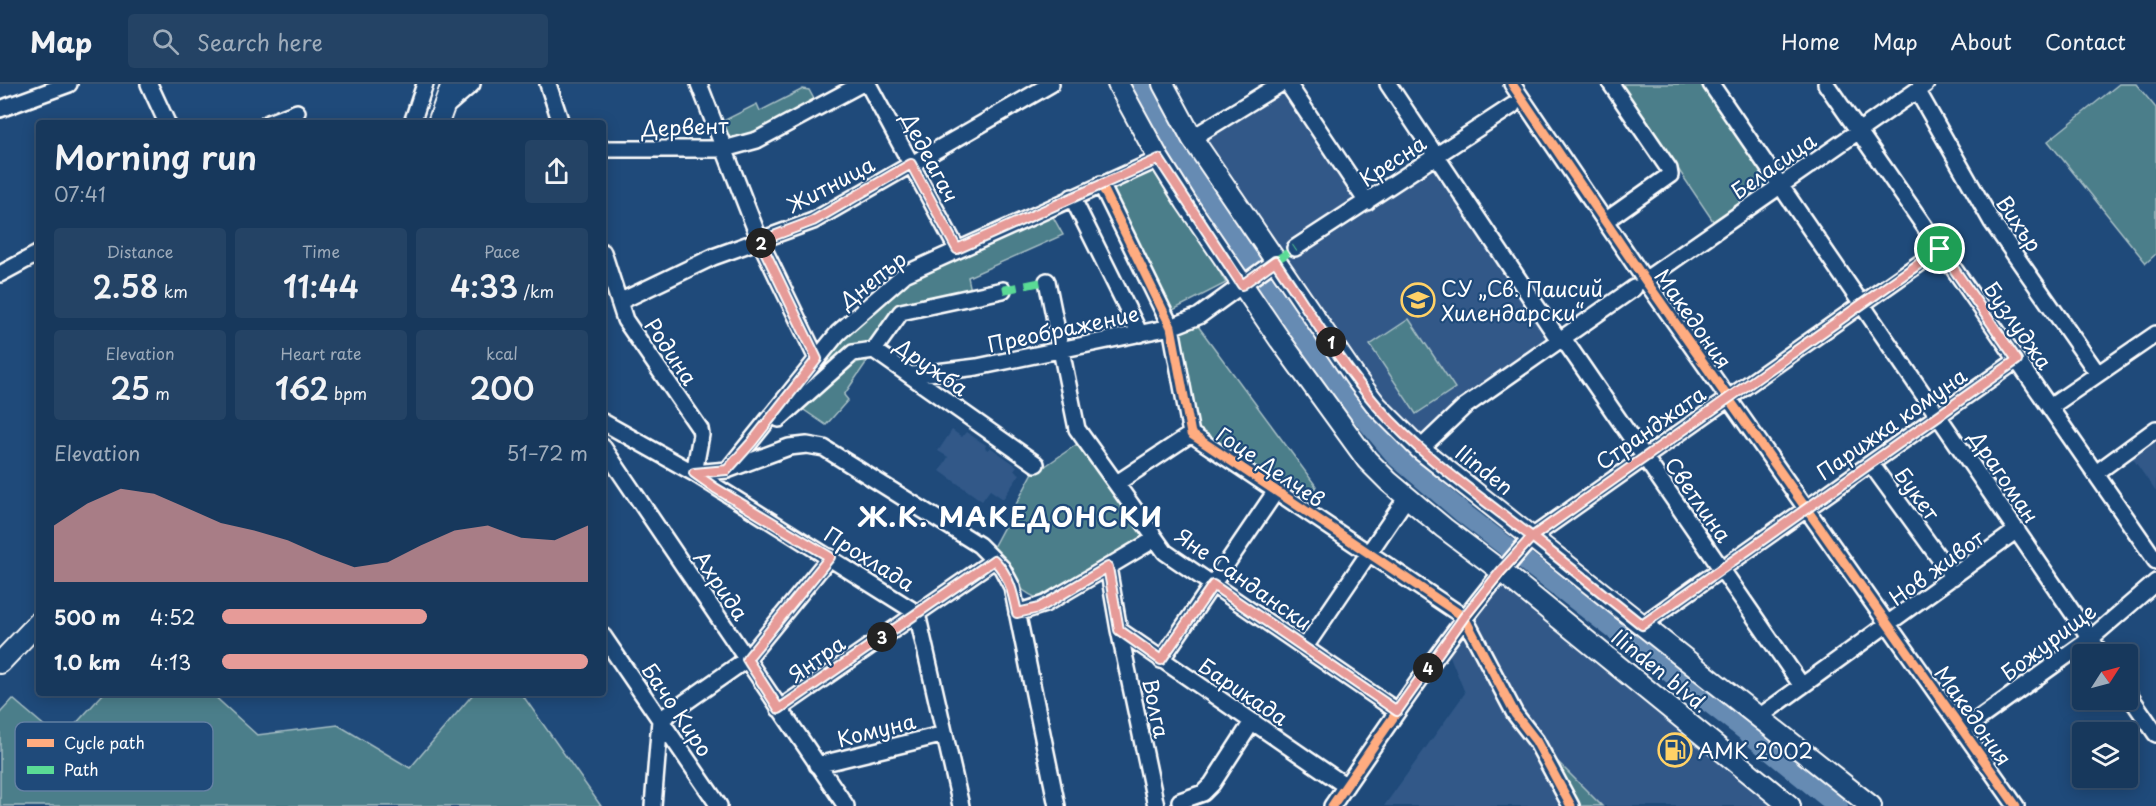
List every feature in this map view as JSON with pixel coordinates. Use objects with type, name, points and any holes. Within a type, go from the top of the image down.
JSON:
[{"type":"main road","points":[[441,116],[452,84]]},
{"type":"main road","name":"Ilinden","points":[[1118,84],[1159,159],[1246,281],[1367,460],[1407,497],[1517,554],[1642,625],[1871,806]]},
{"type":"main road","name":"Ilinden","points":[[1163,84],[1192,138],[1271,264],[1357,380],[1377,406],[1517,554]]},
{"type":"main road","name":"Ilinden blvd.","points":[[1517,554],[1790,806]]},
{"type":"main road","points":[[0,663],[36,625]]},
{"type":"street","points":[[0,109],[69,84]]},
{"type":"street","points":[[149,84],[166,120]]},
{"type":"street","points":[[413,120],[425,84]]},
{"type":"street","points":[[441,116],[472,84]]},
{"type":"street","points":[[548,84],[560,120]]},
{"type":"street","points":[[699,84],[760,241],[817,359]]},
{"type":"street","name":"Дервент","points":[[606,149],[724,149],[757,140],[861,84]]},
{"type":"street","name":"Дедеагач","points":[[868,84],[957,249]]},
{"type":"street","name":"Житница","points":[[620,302],[713,257],[813,221],[1051,84]]},
{"type":"street","points":[[1192,138],[1280,84]]},
{"type":"street","points":[[1288,84],[1367,202]]},
{"type":"street","name":"Светлина","points":[[1388,84],[1436,157],[1802,686]]},
{"type":"street","name":"Македония","points":[[1512,84],[1605,221],[1639,284],[1727,398],[2016,806]]},
{"type":"street","points":[[1605,221],[1670,175],[1669,169],[1611,84]]},
{"type":"street","name":"Драгоман","points":[[1711,84],[2094,644]]},
{"type":"street","name":"Бузлуджа","points":[[1826,84],[2154,553]]},
{"type":"street","name":"Беласица","points":[[1420,449],[1464,407],[1921,87]]},
{"type":"street","name":"Вихър","points":[[1921,87],[1992,222],[2098,374]]},
{"type":"street","name":"Кресна","points":[[1295,248],[1512,106]]},
{"type":"street","points":[[276,120],[297,112]]},
{"type":"street","name":"Днепър","points":[[727,470],[838,333],[905,274],[1159,159]]},
{"type":"street","name":"Гоце Делчев","points":[[1101,184],[1171,327],[1191,434],[1464,617]]},
{"type":"street","points":[[1072,197],[1140,334]]},
{"type":"street","name":"Странджата","points":[[1517,554],[1644,456],[1940,249]]},
{"type":"street","points":[[0,274],[36,255]]},
{"type":"street","name":"Родина","points":[[606,261],[625,320],[700,429],[701,435],[694,473]]},
{"type":"street","name":"Преображение","points":[[912,375],[977,367],[1171,327],[1199,316],[1271,264]]},
{"type":"street","name":"Яне Сандански","points":[[1047,281],[1077,429],[1165,552],[1397,711]]},
{"type":"street","name":"Днепър","points":[[874,350],[901,312],[1003,290]]},
{"type":"street","points":[[2050,407],[2156,334]]},
{"type":"street","name":"Дружба","points":[[752,442],[853,353],[874,350],[1036,464]]},
{"type":"street","name":"Парижка комуна","points":[[1642,625],[2017,360]]},
{"type":"street","name":"Прохлада","points":[[606,425],[694,473],[917,613],[961,806]]},
{"type":"street","points":[[2096,473],[2156,429]]},
{"type":"street","points":[[1117,483],[1191,434]]},
{"type":"street","points":[[694,473],[727,470],[789,447],[807,445],[825,448],[979,545],[1002,568],[1012,587],[1057,806]]},
{"type":"street","name":"Ахрида","points":[[606,451],[846,806]]},
{"type":"street","name":"Букет","points":[[1871,464],[1953,577]]},
{"type":"street","points":[[1161,660],[1276,491]]},
{"type":"street","points":[[1305,647],[1407,497]]},
{"type":"street","name":"Нов живот","points":[[1759,717],[2017,530]]},
{"type":"street","points":[[1017,613],[1039,608],[1155,539]]},
{"type":"street","points":[[1332,806],[1464,617],[1517,554]]},
{"type":"street","points":[[653,806],[660,720],[747,659],[830,557]]},
{"type":"street","name":"Янтра","points":[[779,709],[994,560]]},
{"type":"street","name":"Волга","points":[[1108,567],[1119,630],[1158,806]]},
{"type":"street","name":"Божурище","points":[[1963,730],[2090,639],[2156,582]]},
{"type":"street","points":[[1464,617],[1515,714],[1536,741],[1571,806]]},
{"type":"street","name":"Барикада","points":[[1119,630],[1346,786]]},
{"type":"street","name":"Бачо Киро","points":[[606,640],[719,806]]},
{"type":"street","points":[[2138,708],[2156,734]]},
{"type":"street","points":[[1158,806],[1203,793],[1212,784],[1252,722]]},
{"type":"street","name":"Комуна","points":[[817,765],[945,734]]},
{"type":"street","points":[[1180,801],[1197,806]]},
{"type":"shaded area","points":[[1284,85],[1360,199],[1276,254],[1197,139]]},
{"type":"shaded area","name":"СУ „Св. Паисий Хилендарски“","points":[[1434,161],[1552,338],[1464,397],[1421,438],[1393,415],[1284,261]]},
{"type":"shaded area","points":[[952,430],[962,437],[966,432],[986,445],[985,448],[988,450],[990,447],[1017,466],[1014,470],[1020,474],[1003,499],[990,490],[982,501],[940,471],[948,457],[938,451]]},
{"type":"shaded area","points":[[2156,434],[2156,492],[2129,453]]},
{"type":"shaded area","points":[[1501,571],[1790,806],[1384,806],[1465,693],[1440,632]]},
{"type":"green space","points":[[1621,84],[1702,84],[1769,182],[1713,221]]},
{"type":"green space","points":[[2119,84],[2136,84],[2156,108],[2156,254],[2146,263],[2048,141]]},
{"type":"green space","points":[[803,89],[809,90],[815,101],[753,135],[728,141],[721,122],[757,104],[760,111]]},
{"type":"green space","points":[[1159,168],[1226,283],[1171,311],[1128,234],[1133,230],[1111,189]]},
{"type":"green space","points":[[1052,215],[1063,235],[968,277],[971,291],[898,306],[869,348],[778,416],[835,348],[901,284]]},
{"type":"green space","points":[[1409,319],[1455,388],[1416,414],[1370,345]]},
{"type":"green space","points":[[1198,326],[1316,486],[1307,504],[1197,430],[1179,335],[1185,328]]},
{"type":"green space","points":[[852,357],[870,357],[844,395],[848,400],[826,425],[798,406]]},
{"type":"green space","points":[[1083,440],[1152,539],[1045,601],[1027,593],[1020,587],[991,551],[1036,467],[1041,469]]},
{"type":"green space","points":[[101,696],[214,696],[257,735],[338,725],[410,768],[471,696],[523,696],[601,806],[0,806],[0,713],[13,699],[40,722],[15,722],[15,791],[213,791],[213,722],[77,722]]},
{"type":"green space","points":[[1539,743],[1602,806],[1571,806]]},
{"type":"waterway","points":[[1140,84],[1177,152],[1344,394],[1397,457],[1463,513],[1737,724],[1838,806]]},
{"type":"marked path","points":[[1275,261],[1295,248]]},
{"type":"marked path","points":[[1003,290],[1047,281]]},
{"type":"cycle path","points":[[1512,84],[1645,280],[2016,806]]},
{"type":"cycle path","points":[[1101,184],[1171,327],[1191,434],[1464,617],[1515,714],[1536,741],[1571,806]]},
{"type":"cycle path","points":[[1332,806],[1453,634],[1532,537],[1940,249]]},
{"type":"place","name":"СУ „Св. Паисий Хилендарски“","points":[[1418,300]]},
{"type":"place","name":"АМК 2002","points":[[1675,750]]},
{"type":"district","name":"Ж.К. МАКЕДОНСКИ","points":[[1011,515]]},
{"type":"route","points":[[1940,249],[1532,537],[1420,449],[1377,406],[1275,261],[1242,285],[1159,159],[957,249],[911,164],[813,221],[760,241],[786,299],[817,359],[727,470],[694,473],[830,557],[747,659],[779,709],[994,560],[1002,568],[1012,587],[1017,613],[1039,608],[1108,567],[1119,630],[1161,660],[1213,585],[1397,711],[1464,617],[1532,537],[1642,625],[2017,360],[1940,249]]}]
